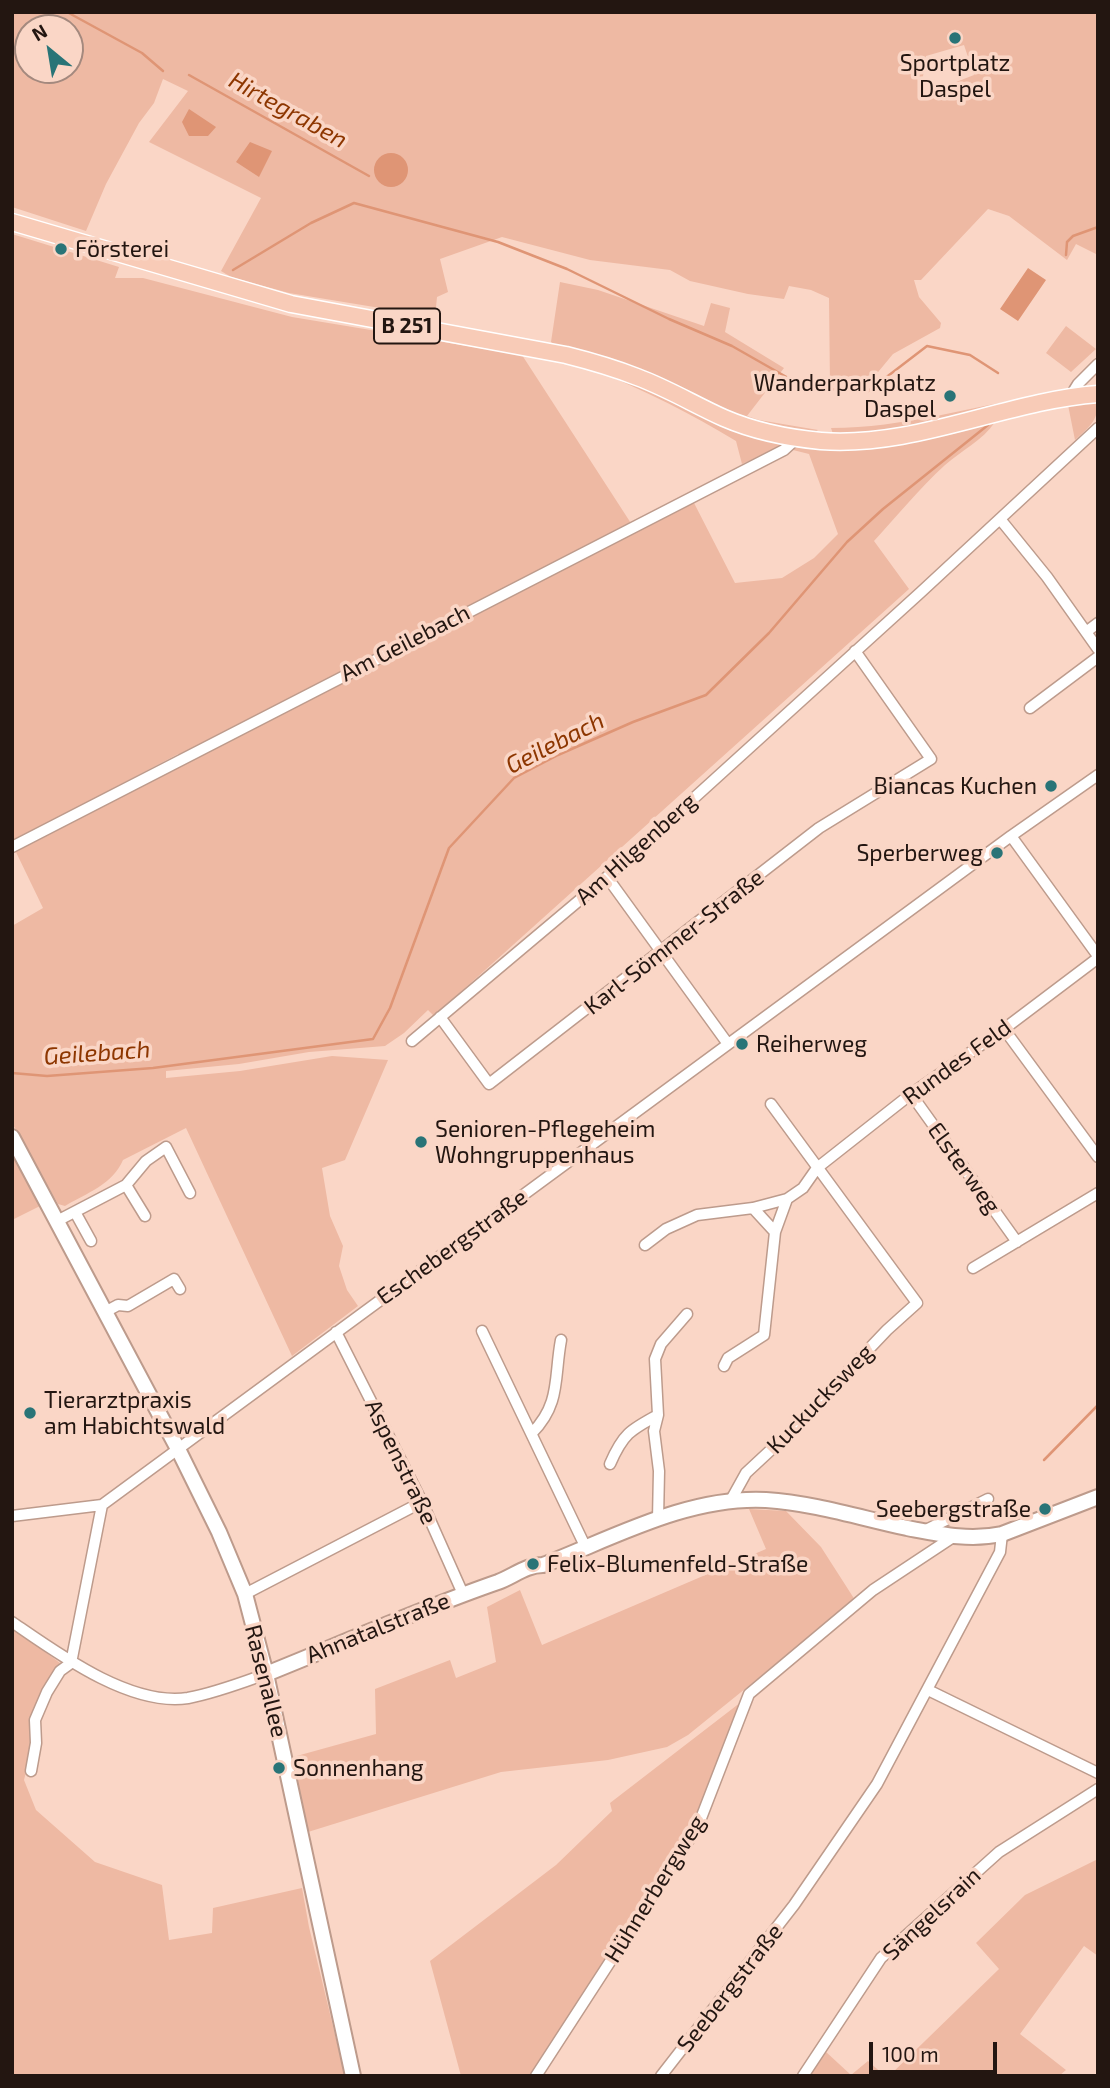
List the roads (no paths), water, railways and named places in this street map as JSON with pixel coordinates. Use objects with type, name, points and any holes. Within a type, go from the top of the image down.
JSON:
[{"type":"main road","name":"B 251","points":[[12,222],[291,304],[566,355],[607,366],[640,378],[726,419],[755,429],[797,438],[855,442],[927,431],[1070,397],[1098,394]]},
{"type":"main road","name":"Rasenallee","points":[[12,1137],[177,1448],[219,1532],[245,1594],[267,1674],[354,2076]]},
{"type":"main road","name":"Ahnatalstraße","points":[[267,1674],[463,1594],[515,1576],[529,1575],[543,1565],[658,1518],[731,1500],[767,1500],[799,1505],[953,1537],[989,1537],[1002,1534],[1097,1501]]},
{"type":"street","points":[[1070,397],[1077,384],[1098,364]]},
{"type":"street","name":"Am Hilgenberg","points":[[411,1041],[607,877],[1098,428]]},
{"type":"street","name":"Am Geilebach","points":[[12,847],[784,450],[797,438]]},
{"type":"street","points":[[1000,519],[1098,649]]},
{"type":"street","points":[[1086,632],[1098,623]]},
{"type":"street","name":"Karl-Sömmer-Straße","points":[[440,1017],[489,1084],[819,828],[931,760],[855,651]]},
{"type":"street","points":[[1030,708],[1098,657]]},
{"type":"street","name":"Eschebergstraße","points":[[102,1505],[1011,836],[1098,775]]},
{"type":"street","points":[[1011,836],[1098,957]]},
{"type":"street","points":[[607,877],[728,1044]]},
{"type":"street","name":"Rundes Feld","points":[[787,1199],[803,1188],[817,1168],[911,1094],[1004,1029],[1098,957]]},
{"type":"street","points":[[1004,1029],[1098,1157]]},
{"type":"street","name":"Elsterweg","points":[[911,1094],[1017,1241]]},
{"type":"street","points":[[771,1104],[817,1168]]},
{"type":"street","points":[[57,1221],[126,1185],[146,1161],[166,1147],[190,1193]]},
{"type":"street","name":"Kuckucksweg","points":[[731,1500],[746,1473],[917,1303],[817,1168]]},
{"type":"street","points":[[126,1185],[145,1216]]},
{"type":"street","points":[[972,1268],[1098,1193]]},
{"type":"street","points":[[645,1245],[666,1229],[697,1215],[752,1208],[787,1199]]},
{"type":"street","points":[[724,1366],[728,1358],[764,1335],[775,1232],[787,1199]]},
{"type":"street","points":[[752,1208],[775,1232]]},
{"type":"street","points":[[75,1212],[91,1241]]},
{"type":"street","points":[[105,1312],[118,1305],[128,1306],[174,1279],[180,1289]]},
{"type":"street","points":[[658,1518],[659,1471],[654,1431],[658,1415],[654,1359],[661,1344],[687,1314]]},
{"type":"street","points":[[482,1331],[586,1548]]},
{"type":"street","name":"Aspenstraße","points":[[336,1332],[422,1502],[463,1594]]},
{"type":"street","points":[[532,1433],[546,1419],[556,1393],[561,1340]]},
{"type":"street","points":[[611,1464],[621,1440],[639,1425],[658,1415]]},
{"type":"street","points":[[924,1531],[988,1499]]},
{"type":"street","points":[[245,1594],[422,1502]]},
{"type":"street","points":[[12,1516],[102,1505],[71,1663],[60,1671],[35,1720],[37,1743],[30,1771]]},
{"type":"street","name":"Seebergstraße","points":[[661,2076],[794,1906],[877,1784],[1000,1552],[1002,1534]]},
{"type":"street","name":"Hühnerbergweg","points":[[536,2076],[654,1898],[698,1826],[749,1694],[873,1590],[953,1537]]},
{"type":"street","name":"Ahnatalstraße","points":[[12,1622],[71,1663],[127,1689],[153,1696],[186,1698],[221,1690],[267,1674]]},
{"type":"street","points":[[928,1690],[1098,1773]]},
{"type":"street","name":"Sängelsrain","points":[[803,2076],[881,1958],[999,1852],[1098,1789]]},
{"type":"waterway","name":"Hirtegraben","points":[[67,12],[142,53],[163,71]]},
{"type":"waterway","name":"Hirtegraben","points":[[189,75],[369,176]]},
{"type":"waterway","points":[[233,270],[311,223],[354,203],[498,242],[567,269],[669,319],[732,346],[804,387],[867,392],[927,346],[970,355],[998,373]]},
{"type":"waterway","name":"Geilebach","points":[[1066,255],[1067,242],[1073,236],[1098,227]]},
{"type":"waterway","name":"Geilebach","points":[[12,1073],[47,1076],[153,1068],[373,1039],[390,1008],[449,848],[514,778],[633,722],[706,695],[769,633],[847,542],[883,509],[988,425]]},
{"type":"waterway","points":[[1044,1460],[1098,1405]]},
{"type":"place","name":"Sportplatz Daspel","points":[[955,38]]},
{"type":"place","name":"Försterei","points":[[61,249]]},
{"type":"place","name":"Wanderparkplatz Daspel","points":[[950,396]]},
{"type":"place","name":"Biancas Kuchen","points":[[1051,786]]},
{"type":"place","name":"Sperberweg","points":[[997,853]]},
{"type":"place","name":"Reiherweg","points":[[742,1044]]},
{"type":"place","name":"Senioren-Pflegeheim Wohngruppenhaus","points":[[421,1142]]},
{"type":"place","name":"Tierarztpraxis am Habichtswald","points":[[30,1413]]},
{"type":"place","name":"Seebergstraße","points":[[1045,1509]]},
{"type":"place","name":"Felix-Blumenfeld-Straße","points":[[533,1564]]},
{"type":"place","name":"Sonnenhang","points":[[279,1768]]}]
